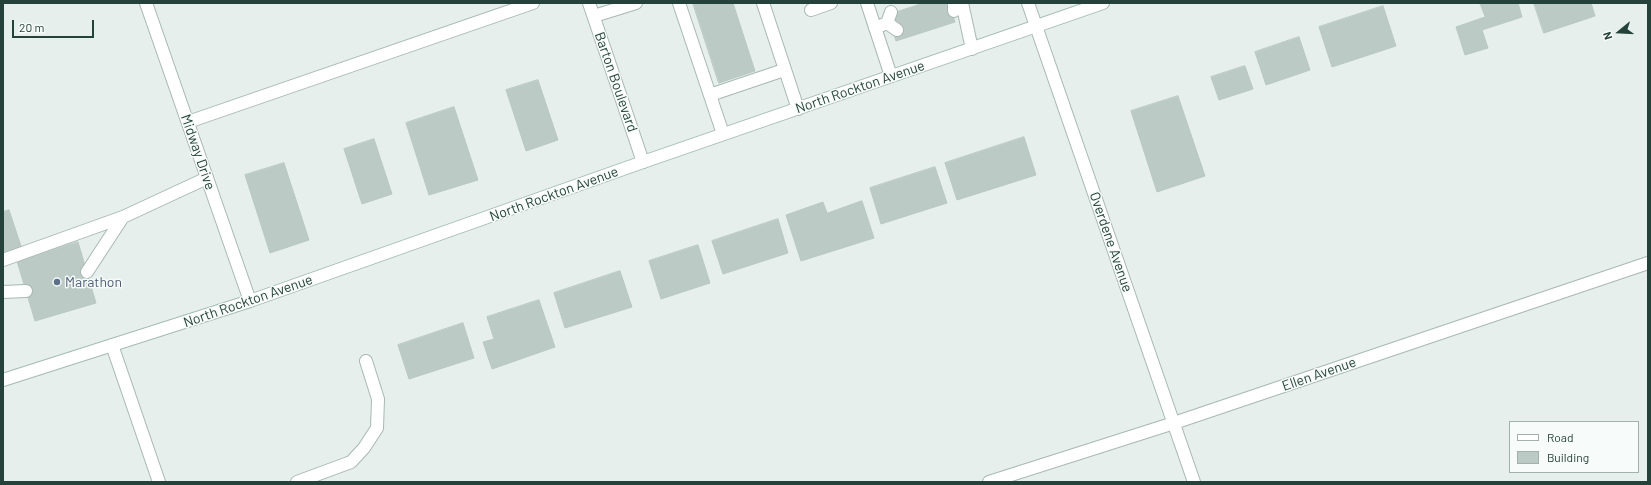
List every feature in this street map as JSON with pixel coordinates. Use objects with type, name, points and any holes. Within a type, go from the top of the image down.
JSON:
[{"type":"street","name":"Midway Drive","points":[[146,3],[250,301]]},
{"type":"street","points":[[188,122],[533,3]]},
{"type":"street","name":"Barton Boulevard","points":[[589,3],[643,162]]},
{"type":"street","points":[[594,16],[636,3]]},
{"type":"street","points":[[679,3],[723,134]]},
{"type":"street","points":[[762,3],[798,109]]},
{"type":"street","points":[[811,10],[831,3]]},
{"type":"street","points":[[867,3],[891,76]]},
{"type":"street","name":"Overdene Avenue","points":[[1028,3],[1194,482]]},
{"type":"street","name":"North Rockton Avenue","points":[[3,380],[250,301],[723,134],[1103,3]]},
{"type":"street","points":[[957,6],[972,49]]},
{"type":"street","points":[[875,28],[889,17],[897,30]]},
{"type":"street","points":[[710,95],[784,70]]},
{"type":"street","points":[[3,260],[122,217],[207,178]]},
{"type":"street","points":[[87,272],[122,217]]},
{"type":"street","name":"Ellen Avenue","points":[[989,482],[1174,423],[1648,263]]},
{"type":"street","points":[[3,292],[26,291]]},
{"type":"street","points":[[112,345],[159,482]]},
{"type":"street","points":[[297,482],[351,462],[364,448],[377,428],[378,399],[366,361]]},
{"type":"building","points":[[693,3],[733,3],[755,71],[719,83]]},
{"type":"building","points":[[924,3],[949,3],[955,22],[896,41],[888,15]]},
{"type":"building","points":[[1480,3],[1518,3],[1522,17],[1482,30],[1488,48],[1465,55],[1456,27],[1485,17]]},
{"type":"building","points":[[1534,3],[1591,3],[1595,16],[1544,33]]},
{"type":"building","points":[[1383,6],[1396,46],[1332,67],[1319,27]]},
{"type":"building","points":[[1299,37],[1310,70],[1266,85],[1255,52]]},
{"type":"building","points":[[1245,66],[1253,89],[1219,100],[1211,77]]},
{"type":"building","points":[[538,80],[558,140],[526,151],[506,90]]},
{"type":"building","points":[[1178,96],[1205,176],[1157,192],[1131,111]]},
{"type":"building","points":[[454,107],[478,180],[429,195],[406,123]]},
{"type":"building","points":[[1024,137],[1036,175],[957,200],[945,163]]},
{"type":"building","points":[[374,139],[392,194],[362,204],[344,149]]},
{"type":"building","points":[[284,163],[309,240],[270,253],[245,175]]},
{"type":"building","points":[[935,167],[947,203],[881,224],[870,188]]},
{"type":"building","points":[[862,201],[874,238],[801,261],[786,215],[823,202],[827,213]]},
{"type":"building","points":[[9,210],[22,249],[3,255],[3,212]]},
{"type":"building","points":[[778,219],[788,253],[723,274],[712,241]]},
{"type":"building","name":"Marathon","points":[[78,242],[96,303],[35,321],[17,261]]},
{"type":"building","points":[[698,245],[710,283],[661,299],[649,261]]},
{"type":"building","points":[[620,271],[632,307],[565,328],[554,293]]},
{"type":"building","points":[[539,300],[555,347],[492,369],[483,342],[494,339],[487,317]]},
{"type":"building","points":[[463,323],[474,358],[409,379],[398,345]]},
{"type":"place","name":"Marathon","points":[[57,282]]}]
